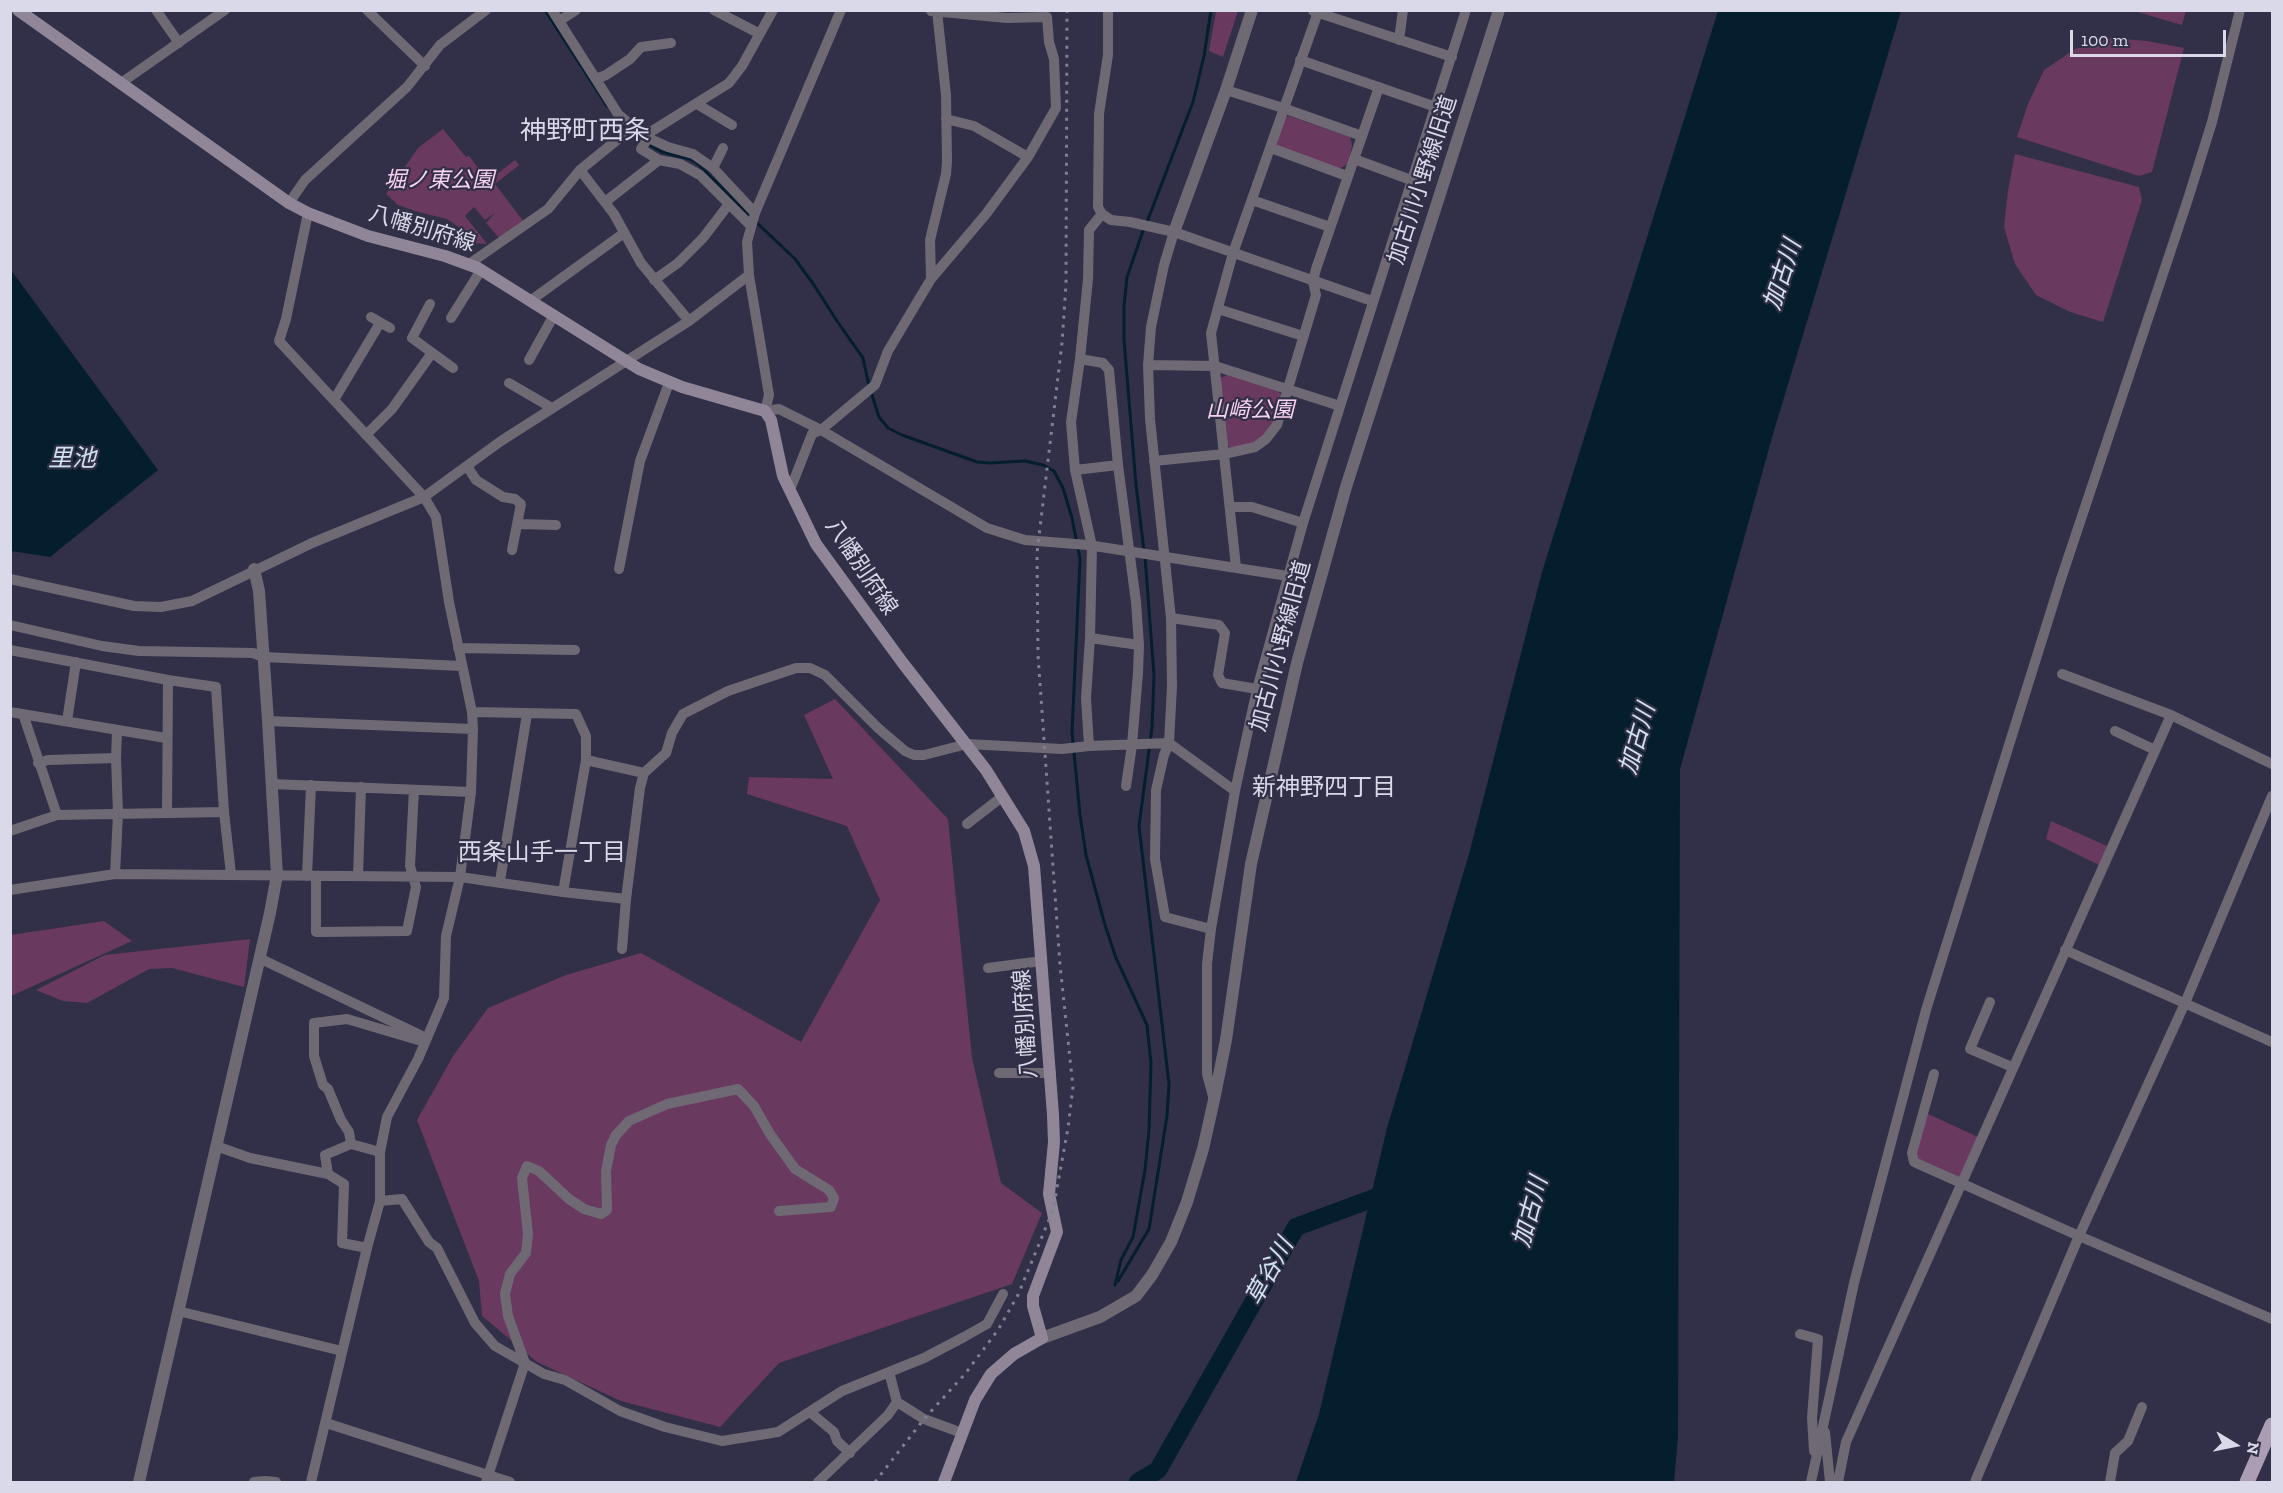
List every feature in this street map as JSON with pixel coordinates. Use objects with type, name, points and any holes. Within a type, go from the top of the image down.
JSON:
[{"type":"main road","name":"八幡別府線","points":[[18,10],[289,203],[308,213],[368,236],[470,264],[639,369],[669,383],[765,411],[771,420],[783,476],[816,544],[902,663],[967,744],[1024,831],[1034,866],[1051,1072],[1054,1143],[1049,1194],[1057,1232],[1033,1296],[1033,1306],[1042,1338]]},
{"type":"main road","points":[[944,1482],[975,1400],[991,1374],[1014,1354],[1042,1338]]},
{"type":"main road","points":[[2247,1482],[2272,1425]]},
{"type":"street","points":[[156,10],[179,43]]},
{"type":"street","points":[[122,83],[225,10]]},
{"type":"street","points":[[367,10],[425,66]]},
{"type":"street","points":[[289,203],[305,180],[392,103],[425,66],[440,45],[486,10]]},
{"type":"street","points":[[552,10],[628,131],[693,154],[713,168],[754,213]]},
{"type":"street","points":[[559,21],[576,10]]},
{"type":"street","points":[[714,10],[760,34]]},
{"type":"street","points":[[751,226],[700,175],[690,168],[659,159],[641,149],[646,137],[729,83],[742,66],[773,10]]},
{"type":"street","points":[[841,10],[754,213],[747,242],[749,275],[769,394],[765,411],[779,409],[821,430],[987,528],[1025,540],[1129,551],[1288,576]]},
{"type":"street","points":[[790,490],[812,434],[821,430],[875,385],[888,351],[931,279],[986,214],[1028,157],[1056,108],[1054,59],[1049,42],[1047,17],[1007,18],[931,10]]},
{"type":"street","points":[[1108,10],[1108,55],[1100,98],[1098,207],[1102,214],[1111,220],[1174,232],[1372,301]]},
{"type":"street","points":[[1211,929],[1165,917],[1155,859],[1156,790],[1166,743],[1172,686],[1171,618],[1150,419],[1148,365],[1151,327],[1161,275],[1252,10]]},
{"type":"street","points":[[1399,40],[1403,10]]},
{"type":"street","points":[[1214,1100],[1207,1074],[1207,964],[1235,791],[1257,689],[1303,523],[1466,10]]},
{"type":"street","name":"加古川小野線旧道","points":[[1042,1338],[1101,1317],[1136,1296],[1152,1275],[1166,1250],[1187,1202],[1203,1149],[1214,1100],[1226,1040],[1251,864],[1297,663],[1346,487],[1499,10]]},
{"type":"street","points":[[1811,1482],[1854,1283],[1926,1010],[2061,579],[2188,199],[2212,122],[2240,10]]},
{"type":"street","points":[[931,279],[930,240],[946,174],[946,119],[937,11]]},
{"type":"street","points":[[1236,567],[1211,333],[1233,253],[1271,148],[1315,11],[1346,16],[1399,40],[1452,57]]},
{"type":"street","points":[[596,79],[622,64],[641,47],[671,43]]},
{"type":"street","points":[[1300,60],[1436,107]]},
{"type":"street","points":[[1154,461],[1224,454],[1255,447],[1266,439],[1277,425],[1316,295],[1313,281],[1378,87]]},
{"type":"street","points":[[1226,90],[1362,136]]},
{"type":"street","points":[[698,104],[732,125]]},
{"type":"street","points":[[946,119],[974,126],[1028,157]]},
{"type":"street","points":[[470,264],[548,209],[580,170],[628,131]]},
{"type":"street","points":[[713,168],[723,148]]},
{"type":"street","points":[[1271,148],[1347,176]]},
{"type":"street","points":[[605,202],[643,175],[659,159]]},
{"type":"street","points":[[1354,159],[1411,180]]},
{"type":"street","points":[[580,170],[605,202],[641,262],[689,321]]},
{"type":"street","points":[[1252,200],[1330,227]]},
{"type":"street","points":[[654,280],[678,263],[703,238],[729,204]]},
{"type":"street","points":[[308,213],[286,319],[279,341],[424,497],[436,517],[449,602],[472,712],[473,729],[471,792],[460,877],[446,936],[444,998],[423,1036],[418,1059],[387,1117],[380,1152],[380,1201],[311,1482]]},
{"type":"street","points":[[1089,746],[1086,698],[1090,638],[1090,546],[1075,470],[1071,422],[1088,279],[1089,230],[1102,214]]},
{"type":"street","points":[[530,301],[624,232]]},
{"type":"street","points":[[451,318],[481,270]]},
{"type":"street","points":[[10,579],[134,606],[161,607],[192,600],[312,543],[424,497],[552,408],[689,321],[749,275]]},
{"type":"street","points":[[430,304],[412,338],[453,368]]},
{"type":"street","points":[[1218,309],[1303,336]]},
{"type":"street","points":[[529,360],[554,315]]},
{"type":"street","points":[[334,400],[380,322]]},
{"type":"street","points":[[366,435],[392,409],[432,353]]},
{"type":"street","points":[[1080,359],[1103,363],[1109,370],[1129,551],[1139,645],[1132,745],[1126,786]]},
{"type":"street","points":[[1148,365],[1215,366],[1340,406]]},
{"type":"street","points":[[509,382],[552,408]]},
{"type":"street","points":[[619,569],[640,461],[669,383]]},
{"type":"street","points":[[1075,470],[1118,465]]},
{"type":"street","points":[[467,466],[476,480],[503,497],[519,501],[521,504],[512,550]]},
{"type":"street","points":[[1230,507],[1252,507],[1303,523]]},
{"type":"street","points":[[518,524],[556,525]]},
{"type":"street","points":[[139,1482],[270,913],[277,874],[268,721],[258,591],[254,569]]},
{"type":"street","points":[[1171,618],[1219,625],[1225,633],[1218,675],[1222,683],[1257,689]]},
{"type":"street","points":[[10,625],[139,651],[253,653],[263,657],[462,666]]},
{"type":"street","points":[[1090,638],[1139,645]]},
{"type":"street","points":[[458,648],[575,650]]},
{"type":"street","points":[[10,650],[216,687],[224,812],[231,874]]},
{"type":"street","points":[[67,721],[76,662]]},
{"type":"street","points":[[622,949],[626,899],[640,788],[644,773],[666,753],[672,733],[682,714],[728,691],[796,668],[810,668],[825,675],[878,728],[905,751],[914,755],[924,756],[967,744],[1062,749],[1166,743],[1235,791]]},
{"type":"street","points":[[2062,674],[2171,715],[2272,764]]},
{"type":"street","points":[[167,813],[168,680]]},
{"type":"street","points":[[10,712],[166,738]]},
{"type":"street","points":[[472,712],[576,714],[586,736],[586,760],[563,892]]},
{"type":"street","points":[[23,714],[57,815]]},
{"type":"street","points":[[500,881],[527,714]]},
{"type":"street","points":[[1838,1482],[1846,1442],[2171,715]]},
{"type":"street","points":[[268,721],[473,729]]},
{"type":"street","points":[[115,874],[118,814],[117,731]]},
{"type":"street","points":[[2115,731],[2155,750]]},
{"type":"street","points":[[38,763],[48,760],[116,758]]},
{"type":"street","points":[[586,760],[644,773]]},
{"type":"street","points":[[272,784],[471,792]]},
{"type":"street","points":[[311,785],[312,876],[316,932],[406,932],[416,887],[411,866],[414,790]]},
{"type":"street","points":[[358,876],[361,788]]},
{"type":"street","points":[[967,824],[1003,796]]},
{"type":"street","points":[[1975,1482],[2079,1236],[2185,1003],[2272,796]]},
{"type":"street","points":[[10,831],[57,815],[224,812]]},
{"type":"street","points":[[10,890],[115,874],[277,874],[460,877],[626,899]]},
{"type":"street","points":[[2065,950],[2272,1042]]},
{"type":"street","points":[[259,958],[423,1036]]},
{"type":"street","points":[[988,968],[1042,961]]},
{"type":"street","points":[[1990,1002],[1970,1049],[2012,1067]]},
{"type":"street","points":[[351,1144],[349,1132],[341,1120],[328,1089],[323,1085],[314,1056],[314,1023],[347,1019],[418,1040],[423,1036]]},
{"type":"street","points":[[999,1073],[1051,1072]]},
{"type":"street","points":[[1935,1074],[1912,1159],[1914,1162],[2272,1319]]},
{"type":"street","points":[[487,1479],[525,1362],[508,1316],[506,1294],[510,1274],[526,1252],[528,1234],[522,1178],[527,1166],[539,1171],[569,1199],[584,1209],[601,1214],[607,1210],[606,1171],[611,1145],[616,1135],[629,1121],[667,1104],[738,1089],[754,1106],[770,1134],[795,1169],[829,1190],[834,1198],[831,1207],[779,1210]]},
{"type":"street","points":[[328,1174],[325,1155],[351,1144],[380,1152]]},
{"type":"street","points":[[216,1146],[250,1158],[328,1174],[344,1184],[342,1243],[367,1248]]},
{"type":"street","points":[[380,1201],[402,1199],[429,1242],[437,1248],[474,1323],[495,1346],[544,1374],[566,1380],[620,1411],[665,1427],[722,1441],[778,1432],[811,1413],[842,1391],[924,1358],[987,1324],[1004,1294]]},
{"type":"street","points":[[178,1311],[342,1351]]},
{"type":"street","points":[[1800,1334],[1818,1339],[1812,1419],[1814,1464]]},
{"type":"street","points":[[889,1372],[897,1402],[924,1419],[962,1433]]},
{"type":"street","points":[[818,1482],[897,1402]]},
{"type":"street","points":[[2110,1482],[2115,1453],[2128,1441],[2142,1407]]},
{"type":"street","points":[[811,1413],[834,1432],[837,1441],[850,1452]]},
{"type":"street","points":[[326,1423],[487,1479],[510,1482]]},
{"type":"street","points":[[1823,1427],[1827,1438],[1830,1482]]},
{"type":"street","points":[[254,1482],[276,1482]]},
{"type":"green space","points":[[1216,11],[1238,11],[1223,57],[1209,51]]},
{"type":"green space","points":[[2134,11],[2186,11],[2182,25]]},
{"type":"green space","points":[[2111,38],[2147,41],[2184,48],[2152,172],[2139,176],[2017,137],[2028,104],[2044,70],[2075,49]]},
{"type":"green space","points":[[1289,116],[1350,137],[1352,145],[1348,164],[1337,170],[1276,149],[1282,119]]},
{"type":"green space","name":"堀ノ東公園","points":[[443,129],[466,157],[469,156],[479,169],[482,167],[493,177],[515,160],[519,165],[495,184],[524,222],[500,239],[486,223],[495,213],[485,220],[474,207],[465,216],[487,244],[474,243],[466,232],[447,219],[398,205],[386,194],[418,148]]},
{"type":"green space","points":[[2015,154],[2139,187],[2142,200],[2103,322],[2070,312],[2036,295],[2015,264],[2004,227]]},
{"type":"green space","name":"山崎公園","points":[[1227,375],[1278,390],[1283,398],[1273,427],[1253,446],[1232,450],[1226,443],[1220,378]]},
{"type":"green space","points":[[835,699],[948,819],[972,1058],[1001,1183],[1042,1213],[1012,1284],[779,1363],[720,1427],[621,1401],[537,1362],[482,1316],[479,1281],[417,1120],[453,1056],[488,1008],[566,975],[641,953],[801,1042],[880,900],[847,826],[747,794],[749,777],[833,779],[804,715]]},
{"type":"green space","points":[[2051,821],[2107,846],[2099,865],[2046,839]]},
{"type":"green space","points":[[104,921],[132,941],[11,996],[11,935]]},
{"type":"green space","points":[[250,939],[244,987],[172,968],[149,969],[87,1003],[63,1001],[36,990],[105,955]]},
{"type":"green space","points":[[1926,1113],[1978,1137],[1959,1178],[1916,1159],[1916,1150]]},
{"type":"water","name":"加古川","points":[[1718,11],[1901,11],[1773,434],[1680,769],[1678,1437],[1674,1482],[1296,1482],[1319,1414],[1387,1128],[1469,854],[1542,572]]},
{"type":"water","name":"里池","points":[[11,270],[158,470],[50,557],[11,551]]},
{"type":"waterway","points":[[545,10],[607,106]]},
{"type":"waterway","points":[[1147,222],[1193,102],[1204,56],[1211,10]]},
{"type":"waterway","points":[[616,118],[625,129]]},
{"type":"waterway","points":[[630,134],[643,141]]},
{"type":"waterway","points":[[648,144],[662,152],[690,159],[698,164],[751,217]]},
{"type":"waterway","points":[[755,221],[795,259],[814,285],[863,358],[869,386]]},
{"type":"waterway","points":[[1144,228],[1127,277],[1124,340],[1144,551]]},
{"type":"waterway","points":[[871,392],[879,417],[888,428],[902,435],[977,462],[1025,461],[1043,465],[1054,471],[1063,488],[1072,518],[1080,559],[1072,732],[1080,815],[1086,855],[1105,925],[1116,958],[1147,1025],[1151,1063],[1145,1170],[1133,1237],[1121,1260],[1115,1285]]},
{"type":"waterway","points":[[1118,1281],[1149,1229],[1167,1116],[1169,1084],[1139,826],[1152,728],[1154,675],[1145,557]]},
{"type":"waterway","name":"草谷川","points":[[1138,1482],[1158,1470],[1296,1227],[1393,1191]]},
{"type":"railway","points":[[875,1482],[924,1419],[965,1374],[998,1330],[1018,1295],[1053,1210],[1068,1128],[1073,1087],[1060,965],[1038,655],[1037,553],[1062,343],[1066,284],[1067,10]]},
{"type":"district","name":"神野町西条","points":[[585,132]]},
{"type":"district","name":"新神野四丁目","points":[[1324,788]]},
{"type":"district","name":"西条山手一丁目","points":[[542,853]]}]
